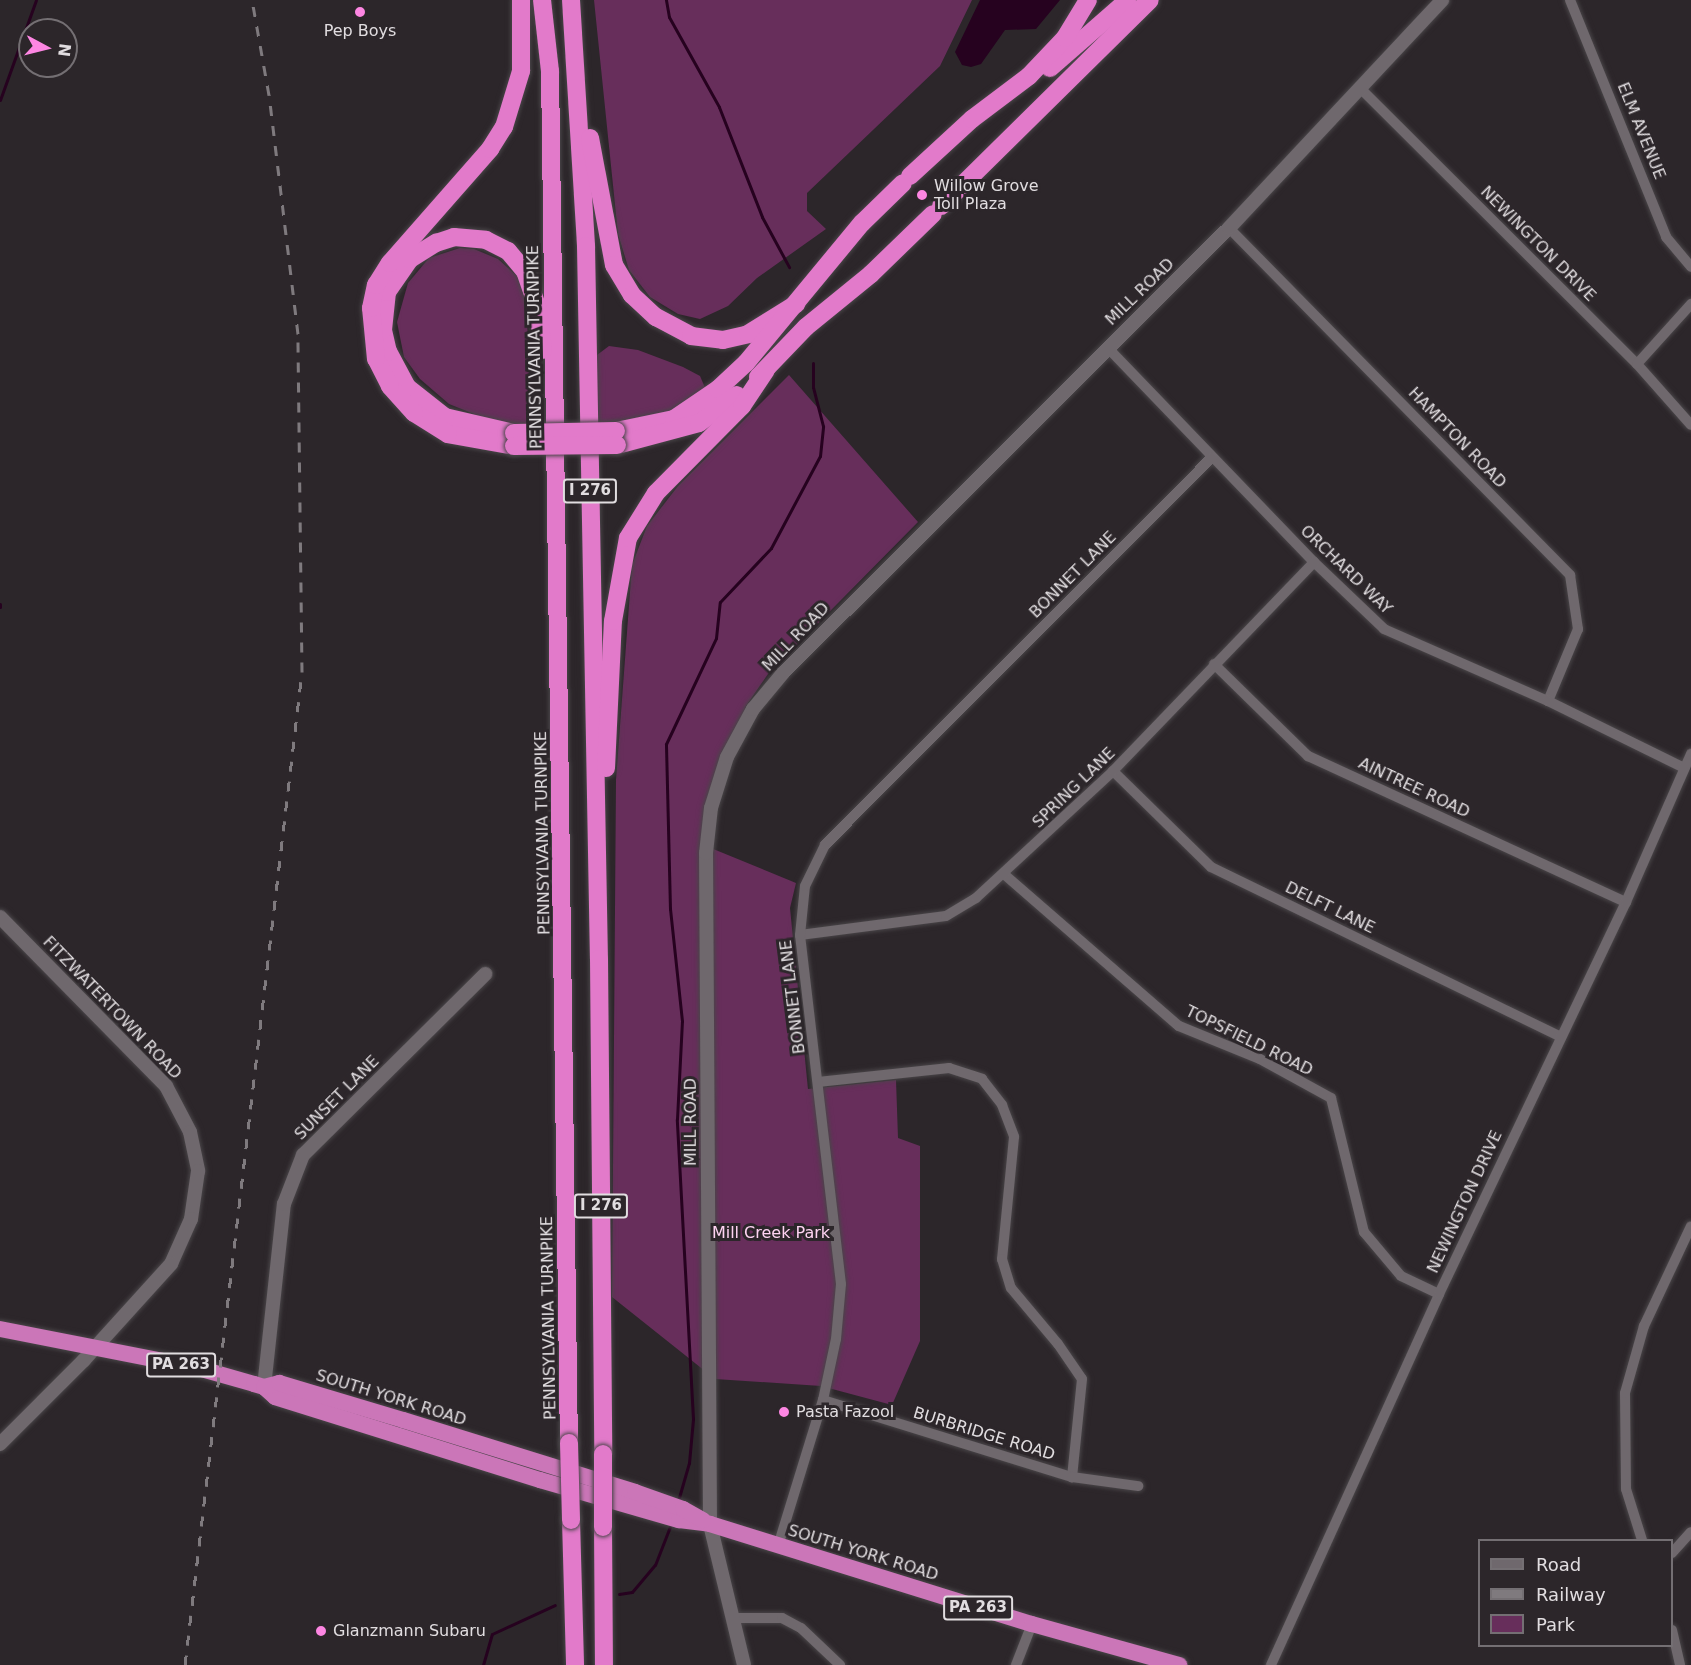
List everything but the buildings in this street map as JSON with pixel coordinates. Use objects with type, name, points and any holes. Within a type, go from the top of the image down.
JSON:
[{"type":"highway","points":[[521,0],[521,71],[504,127],[490,149],[390,263],[373,297],[371,333],[382,375],[414,413],[448,434],[514,439],[617,438],[668,435],[699,423],[766,370],[806,327],[871,274],[1150,0]]},
{"type":"highway","name":"PENNSYLVANIA TURNPIKE","points":[[542,0],[550,71],[569,1443],[575,1665]]},
{"type":"highway","name":"I 276","points":[[571,0],[586,246],[599,959],[604,1665]]},
{"type":"highway","points":[[617,438],[674,419],[696,407],[746,363],[862,223],[964,126],[1029,76],[1065,38],[1088,0]]},
{"type":"highway","points":[[1029,76],[1047,71],[1128,0]]},
{"type":"highway","points":[[573,24],[608,250],[632,295],[668,326],[706,339],[748,334],[796,304]]},
{"type":"highway","points":[[514,439],[436,411],[407,387],[388,352],[383,330],[387,292],[410,259],[436,243],[454,237],[486,240],[508,251],[525,271],[540,319],[546,404],[556,468]]},
{"type":"highway","points":[[599,959],[613,621],[622,558],[637,520],[656,494],[742,406],[766,370]]},
{"type":"highway","name":"SOUTH YORK ROAD","points":[[0,1329],[198,1368],[264,1387],[275,1397],[633,1498],[778,1546],[1032,1624],[1179,1665]]},
{"type":"street","name":"MILL ROAD","points":[[744,1665],[710,1524],[706,853],[711,808],[727,757],[753,709],[783,673],[1107,347],[1229,228],[1442,0]]},
{"type":"street","name":"ELM AVENUE","points":[[1570,0],[1666,237],[1691,267]]},
{"type":"street","name":"NEWINGTON DRIVE","points":[[1360,88],[1637,364],[1691,424]]},
{"type":"street","name":"HAMPTON ROAD","points":[[1229,228],[1570,575],[1578,629],[1548,701]]},
{"type":"street","points":[[1637,364],[1691,304]]},
{"type":"street","name":"ORCHARD WAY","points":[[1107,347],[1314,562],[1384,629],[1548,701],[1684,768]]},
{"type":"street","name":"BONNET LANE","points":[[778,1546],[823,1401],[836,1339],[840,1284],[800,935],[805,886],[825,845],[1212,457]]},
{"type":"street","name":"SPRING LANE","points":[[800,935],[946,916],[1005,875],[1113,771],[1314,562]]},
{"type":"street","name":"AINTREE ROAD","points":[[1214,664],[1308,756],[1626,902]]},
{"type":"street","name":"NEWINGTON DRIVE","points":[[1271,1665],[1559,1036],[1626,902],[1691,754]]},
{"type":"street","name":"DELFT LANE","points":[[1113,771],[1211,867],[1559,1036]]},
{"type":"street","name":"TOPSFIELD ROAD","points":[[1005,875],[1179,1026],[1260,1059],[1331,1098],[1364,1232],[1401,1276],[1439,1294]]},
{"type":"street","name":"FITZWATERTOWN ROAD","points":[[0,918],[166,1086],[179,1105],[196,1153],[197,1196],[183,1241],[158,1282],[0,1444]]},
{"type":"street","name":"SUNSET LANE","points":[[264,1387],[284,1204],[303,1155],[485,974]]},
{"type":"street","points":[[818,1082],[949,1068],[982,1079],[1002,1105],[1014,1137],[1002,1259],[1011,1288],[1058,1344],[1082,1379],[1072,1477]]},
{"type":"street","points":[[1642,1539],[1626,1489],[1625,1394],[1644,1326],[1691,1227]]},
{"type":"street","name":"BURBRIDGE ROAD","points":[[823,1401],[1072,1477],[1138,1486]]},
{"type":"street","points":[[1673,1551],[1691,1532]]},
{"type":"street","points":[[732,1618],[782,1618],[801,1628],[840,1665]]},
{"type":"street","points":[[1016,1665],[1032,1624]]},
{"type":"street","points":[[1673,1638],[1680,1665]]},
{"type":"green space","points":[[594,0],[972,0],[940,66],[807,193],[807,211],[826,229],[757,278],[728,306],[700,319],[678,314],[650,297],[629,270],[618,234]]},
{"type":"green space","points":[[460,248],[474,249],[498,259],[517,276],[524,291],[536,426],[489,420],[449,404],[420,379],[404,357],[397,322],[408,283],[429,258]]},
{"type":"green space","points":[[609,346],[638,350],[683,367],[700,376],[706,390],[680,409],[596,429],[597,355]]},
{"type":"green space","name":"Mill Creek Park","points":[[789,375],[918,522],[768,674],[746,706],[708,794],[701,844],[796,883],[790,908],[808,1089],[896,1080],[898,1138],[920,1146],[920,1341],[892,1405],[821,1386],[715,1379],[612,1297],[616,780],[632,565],[647,526],[678,486]]},
{"type":"shaded area","points":[[980,0],[1060,0],[1036,29],[1005,30],[981,64],[971,67],[962,65],[955,52]]},
{"type":"waterway","points":[[0,100],[36,0]]},
{"type":"waterway","points":[[666,0],[669,17],[719,107],[762,217],[789,267]]},
{"type":"waterway","points":[[678,1501],[689,1463],[693,1419],[677,1119],[682,1021],[670,909],[666,744],[716,638],[720,602],[771,548],[820,456],[823,426],[813,387],[813,363]]},
{"type":"waterway","points":[[619,1594],[632,1592],[655,1565],[671,1524]]},
{"type":"waterway","points":[[483,1665],[492,1634],[555,1605]]},
{"type":"railway","points":[[185,1665],[302,672],[298,334],[269,95],[252,0]]},
{"type":"place","name":"Pep Boys","points":[[360,12]]},
{"type":"place","name":"Willow Grove Toll Plaza","points":[[922,195]]},
{"type":"place","name":"Pasta Fazool","points":[[784,1412]]},
{"type":"place","name":"Glanzmann Subaru","points":[[321,1631]]}]
